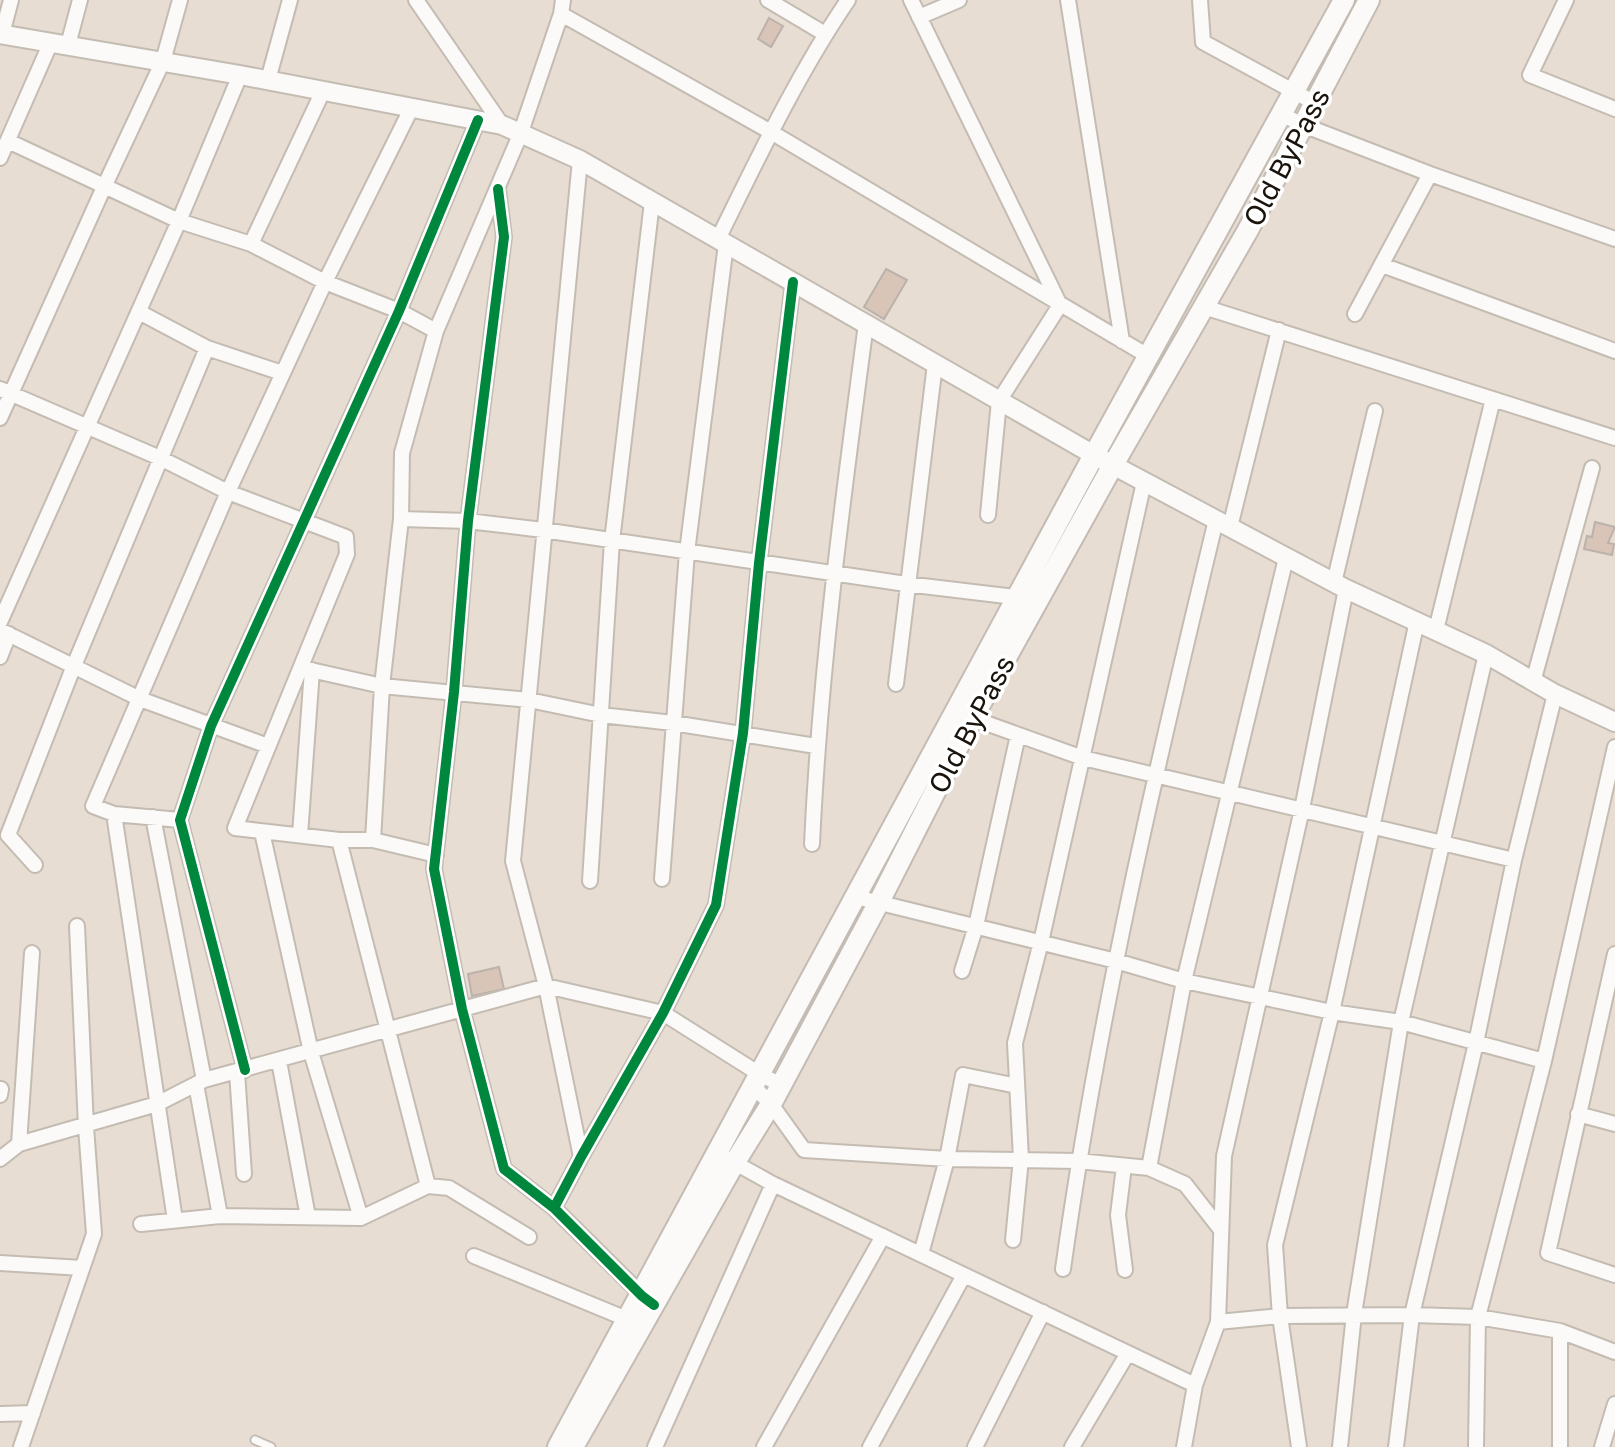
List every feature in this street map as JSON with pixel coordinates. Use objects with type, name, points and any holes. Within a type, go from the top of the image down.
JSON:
[{"type":"main road","name":"Old ByPass","points":[[1104,460],[1148,356],[1344,0]]},
{"type":"main road","name":"Old ByPass","points":[[558,1447],[648,1300],[727,1158],[856,897],[964,716],[1104,460],[1204,307],[1369,0]]},
{"type":"main road","points":[[1,34],[268,80],[502,125],[580,160],[1144,482],[1340,586],[1486,654],[1555,694],[1615,722]]},
{"type":"main road","name":"Old ByPass","points":[[727,1158],[771,1104],[765,1082],[879,902],[964,716]]},
{"type":"main road","name":"Old ByPass","points":[[573,1447],[635,1322]]},
{"type":"street","points":[[1,34],[11,0]]},
{"type":"street","points":[[0,158],[80,0]]},
{"type":"street","points":[[0,418],[6,391],[163,61],[180,0]]},
{"type":"street","points":[[268,80],[290,0]]},
{"type":"street","points":[[416,0],[502,125]]},
{"type":"street","points":[[768,0],[825,34]]},
{"type":"street","points":[[662,879],[687,552],[722,241],[771,132],[825,34],[848,0]]},
{"type":"street","points":[[911,0],[1060,305]]},
{"type":"street","points":[[919,17],[959,0]]},
{"type":"street","points":[[1068,0],[1122,341]]},
{"type":"street","points":[[1200,0],[1203,42],[1315,103]]},
{"type":"street","points":[[1566,0],[1530,75],[1615,109]]},
{"type":"street","points":[[373,840],[382,686],[401,519],[402,453],[436,331],[520,135],[562,7],[1148,356]]},
{"type":"street","points":[[0,657],[3,629],[240,75]]},
{"type":"street","points":[[251,244],[323,91]]},
{"type":"street","points":[[180,820],[114,814],[93,806],[282,373],[412,107]]},
{"type":"street","points":[[1281,114],[1430,174],[1615,239]]},
{"type":"street","points":[[244,1174],[241,1071],[180,820],[211,726],[399,311],[478,120]]},
{"type":"street","points":[[8,141],[179,221],[251,244],[325,282],[399,311],[436,331]]},
{"type":"street","points":[[580,160],[513,861],[546,986],[581,1157]]},
{"type":"street","points":[[1355,314],[1430,174]]},
{"type":"street","points":[[498,189],[504,237],[468,521],[454,692],[434,869],[462,1009],[504,1169],[554,1208],[648,1300]]},
{"type":"street","points":[[590,881],[612,541],[652,202]]},
{"type":"street","points":[[1382,265],[1615,351]]},
{"type":"street","points":[[554,1208],[663,1013],[716,905],[743,733],[759,563],[793,282]]},
{"type":"street","points":[[988,515],[999,401],[1060,305]]},
{"type":"street","points":[[1204,307],[1615,438]]},
{"type":"street","points":[[139,312],[207,348],[282,373]]},
{"type":"street","points":[[812,844],[816,746],[833,573],[866,324]]},
{"type":"street","points":[[1063,1269],[1078,1161],[1154,774],[1279,330]]},
{"type":"street","points":[[35,865],[8,835],[73,668],[207,348]]},
{"type":"street","points":[[896,684],[935,364]]},
{"type":"street","points":[[6,391],[160,458],[228,492],[346,537],[349,546],[307,669],[268,746],[235,828],[339,840],[373,840],[436,855]]},
{"type":"street","points":[[1436,630],[1493,399]]},
{"type":"street","points":[[1184,1447],[1195,1385],[1218,1322],[1224,1156],[1302,809],[1340,586],[1375,411]]},
{"type":"street","points":[[1533,682],[1592,468]]},
{"type":"street","points":[[1013,1240],[1021,1159],[1015,1043],[1041,942],[1144,482]]},
{"type":"street","points":[[401,519],[468,521],[543,530],[1028,599]]},
{"type":"street","points":[[1149,1168],[1184,981],[1286,558]]},
{"type":"street","points":[[1299,1447],[1280,1316],[1275,1245],[1332,1012],[1417,621]]},
{"type":"street","points":[[3,629],[73,668],[140,699],[268,746]]},
{"type":"street","points":[[1340,1447],[1354,1314],[1401,1022],[1486,654]]},
{"type":"street","points":[[307,669],[382,686],[529,700],[601,715],[743,733],[816,746]]},
{"type":"street","points":[[300,835],[307,669]]},
{"type":"street","points":[[1396,1447],[1412,1315],[1476,1043],[1514,860],[1555,694]]},
{"type":"street","points":[[964,716],[1083,758],[1514,860]]},
{"type":"street","points":[[962,971],[976,926],[1018,735]]},
{"type":"street","points":[[1476,1447],[1478,1317],[1544,1061],[1615,747]]},
{"type":"street","points":[[114,814],[175,1220]]},
{"type":"street","points":[[153,817],[200,1082],[220,1216]]},
{"type":"street","points":[[262,832],[311,1052],[361,1218]]},
{"type":"street","points":[[339,840],[428,1186]]},
{"type":"street","points":[[856,897],[1116,961],[1184,981],[1332,1012],[1401,1022],[1544,1061]]},
{"type":"street","points":[[21,1447],[94,1234],[77,926]]},
{"type":"street","points":[[19,1144],[32,953]]},
{"type":"street","points":[[1615,954],[1548,1253],[1615,1275]]},
{"type":"street","points":[[0,1159],[19,1144],[157,1104],[200,1082],[546,986],[663,1013],[765,1082]]},
{"type":"street","points":[[279,1061],[308,1217]]},
{"type":"street","points":[[921,1254],[947,1159],[963,1075],[1017,1086]]},
{"type":"street","points":[[771,1104],[804,1150],[947,1159],[1078,1161],[1149,1168],[1185,1184],[1221,1230]]},
{"type":"street","points":[[1578,1114],[1615,1124]]},
{"type":"street","points":[[727,1158],[773,1184],[1195,1385]]},
{"type":"street","points":[[1124,1166],[1118,1215],[1125,1270]]},
{"type":"street","points":[[655,1447],[773,1184]]},
{"type":"street","points":[[141,1224],[220,1216],[361,1218],[428,1186],[449,1188],[529,1237]]},
{"type":"street","points":[[764,1447],[883,1236]]},
{"type":"street","points":[[474,1256],[635,1322]]},
{"type":"street","points":[[0,1263],[82,1268]]},
{"type":"street","points":[[870,1447],[964,1275]]},
{"type":"street","points":[[975,1447],[1043,1312]]},
{"type":"street","points":[[1218,1322],[1354,1314],[1478,1317],[1560,1331],[1615,1352]]},
{"type":"street","points":[[1560,1331],[1560,1447]]},
{"type":"street","points":[[1072,1447],[1128,1353]]},
{"type":"street","points":[[1602,1447],[1615,1404]]},
{"type":"street","points":[[0,1414],[33,1413]]},
{"type":"lane","points":[[255,1440],[271,1447]]},
{"type":"building","points":[[769,18],[783,26],[771,47],[758,39]]},
{"type":"building","points":[[886,269],[907,280],[884,319],[864,307]]},
{"type":"building","points":[[1595,522],[1615,527],[1608,543],[1614,544],[1612,555],[1584,549],[1587,536],[1592,537]]},
{"type":"building","points":[[499,967],[504,989],[472,996],[468,974]]},
{"type":"cycle path","points":[[245,1070],[180,820],[211,726],[399,311],[478,120]]},
{"type":"cycle path","points":[[498,189],[504,237],[468,521],[454,692],[434,869],[462,1009],[504,1169],[554,1208],[654,1305]]},
{"type":"cycle path","points":[[554,1208],[663,1013],[716,905],[743,733],[759,563],[793,282]]}]
